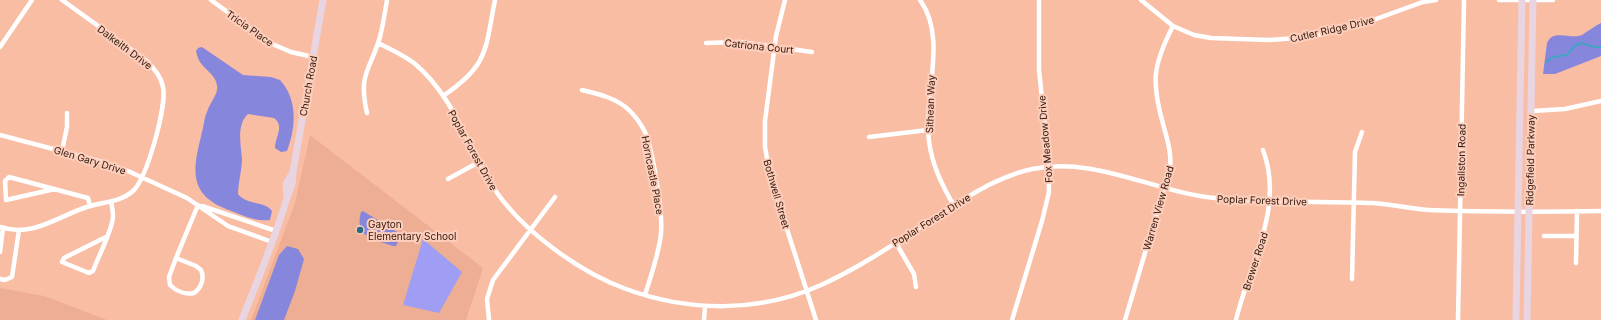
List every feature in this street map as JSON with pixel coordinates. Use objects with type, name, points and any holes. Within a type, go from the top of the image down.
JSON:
[{"type":"main road","name":"Church Road","points":[[242,320],[276,231],[287,195],[286,184],[293,172],[323,0]]},
{"type":"main road","name":"Ridgefield Parkway","points":[[1516,320],[1522,0]]},
{"type":"main road","name":"Ridgefield Parkway","points":[[1527,320],[1533,0]]},
{"type":"street","points":[[0,47],[32,0]]},
{"type":"street","name":"Dalkeith Drive","points":[[2,228],[19,230],[52,223],[90,206],[122,198],[132,192],[142,177],[153,146],[163,108],[164,95],[161,80],[157,71],[147,61],[62,0]]},
{"type":"street","name":"Tricia Place","points":[[211,0],[270,43],[291,52],[313,57]]},
{"type":"street","points":[[367,114],[363,94],[363,80],[378,43],[387,0]]},
{"type":"street","points":[[443,96],[463,83],[479,63],[487,46],[495,0]]},
{"type":"street","name":"Bothwell Street","points":[[785,0],[779,20],[765,121],[766,156],[770,176],[816,320]]},
{"type":"street","name":"Sithean Way","points":[[920,0],[928,14],[933,31],[928,130],[934,166],[954,206]]},
{"type":"street","name":"Fox Meadow Drive","points":[[1012,320],[1045,212],[1049,192],[1049,167],[1039,70],[1039,0]]},
{"type":"street","name":"Cutler Ridge Drive","points":[[1141,0],[1173,26],[1194,35],[1210,38],[1286,40],[1310,37],[1365,23],[1423,2],[1436,0]]},
{"type":"street","name":"Ingallston Road","points":[[1458,320],[1464,0]]},
{"type":"street","points":[[1499,0],[1553,0]]},
{"type":"street","name":"Warren View Road","points":[[1125,320],[1170,169],[1170,151],[1157,100],[1155,76],[1159,54],[1173,26]]},
{"type":"street","name":"Catriona Court","points":[[706,43],[740,42],[812,52]]},
{"type":"street","name":"Poplar Forest Drive","points":[[378,43],[414,63],[432,80],[443,96],[479,162],[504,202],[531,229],[584,269],[616,285],[666,301],[705,306],[755,304],[786,298],[807,291],[847,272],[896,243],[987,185],[1028,170],[1049,167],[1068,166],[1092,168],[1165,188],[1212,198],[1391,204],[1425,210],[1601,211]]},
{"type":"street","name":"Horncastle Place","points":[[582,90],[604,96],[624,106],[638,120],[647,137],[660,206],[662,225],[659,247],[645,295]]},
{"type":"street","points":[[1532,111],[1565,109],[1601,101]]},
{"type":"street","points":[[62,151],[68,113]]},
{"type":"street","points":[[869,138],[928,130]]},
{"type":"street","points":[[1352,279],[1355,152],[1362,132]]},
{"type":"street","name":"Glen Gary Drive","points":[[0,135],[106,163],[142,177],[187,198],[228,226],[272,242]]},
{"type":"street","name":"Brewer Road","points":[[1236,320],[1266,229],[1269,200],[1269,170],[1263,150]]},
{"type":"street","points":[[448,178],[479,162]]},
{"type":"street","points":[[55,189],[6,200],[5,180],[9,177],[55,189],[88,198],[90,206]]},
{"type":"street","points":[[489,320],[487,305],[491,285],[555,197]]},
{"type":"street","points":[[106,237],[64,258],[62,262],[91,273],[106,237],[113,216],[111,201]]},
{"type":"street","points":[[176,258],[196,266],[201,270],[202,280],[199,288],[194,293],[186,294],[176,290],[170,285],[169,277],[176,258],[198,205]]},
{"type":"street","name":"Glen Gary Drive","points":[[198,205],[276,231]]},
{"type":"street","points":[[1576,263],[1577,211]]},
{"type":"street","points":[[0,252],[2,228]]},
{"type":"street","points":[[0,279],[5,280],[12,277],[19,230]]},
{"type":"street","points":[[1544,236],[1576,236]]},
{"type":"street","points":[[896,243],[914,274],[916,287]]},
{"type":"street","points":[[704,320],[705,306]]},
{"type":"shaded area","points":[[1601,23],[1601,56],[1555,74],[1543,74],[1547,43],[1553,36],[1582,35]]},
{"type":"shaded area","points":[[202,47],[243,75],[271,77],[280,80],[290,96],[294,114],[292,133],[287,151],[281,152],[275,148],[279,125],[274,118],[248,114],[242,124],[240,135],[242,159],[238,194],[246,200],[269,208],[272,211],[270,220],[253,219],[226,209],[204,195],[199,187],[196,177],[197,156],[205,117],[217,90],[216,81],[212,74],[199,61],[196,51],[198,48]]},
{"type":"shaded area","name":"Gayton Elementary School","points":[[310,135],[483,268],[466,320],[251,320],[295,203]]},
{"type":"shaded area","points":[[363,211],[397,232],[400,237],[396,246],[373,239],[363,232],[360,227],[360,221],[361,212]]},
{"type":"shaded area","points":[[423,239],[462,272],[439,313],[403,305]]},
{"type":"shaded area","points":[[287,246],[298,249],[304,259],[295,291],[284,320],[255,320],[279,255]]},
{"type":"shaded area","points":[[0,288],[44,296],[107,320],[0,320]]},
{"type":"waterway","points":[[1546,62],[1553,57],[1567,55],[1580,43],[1594,47],[1601,47]]},
{"type":"place","name":"Gayton Elementary School","points":[[360,230]]}]
